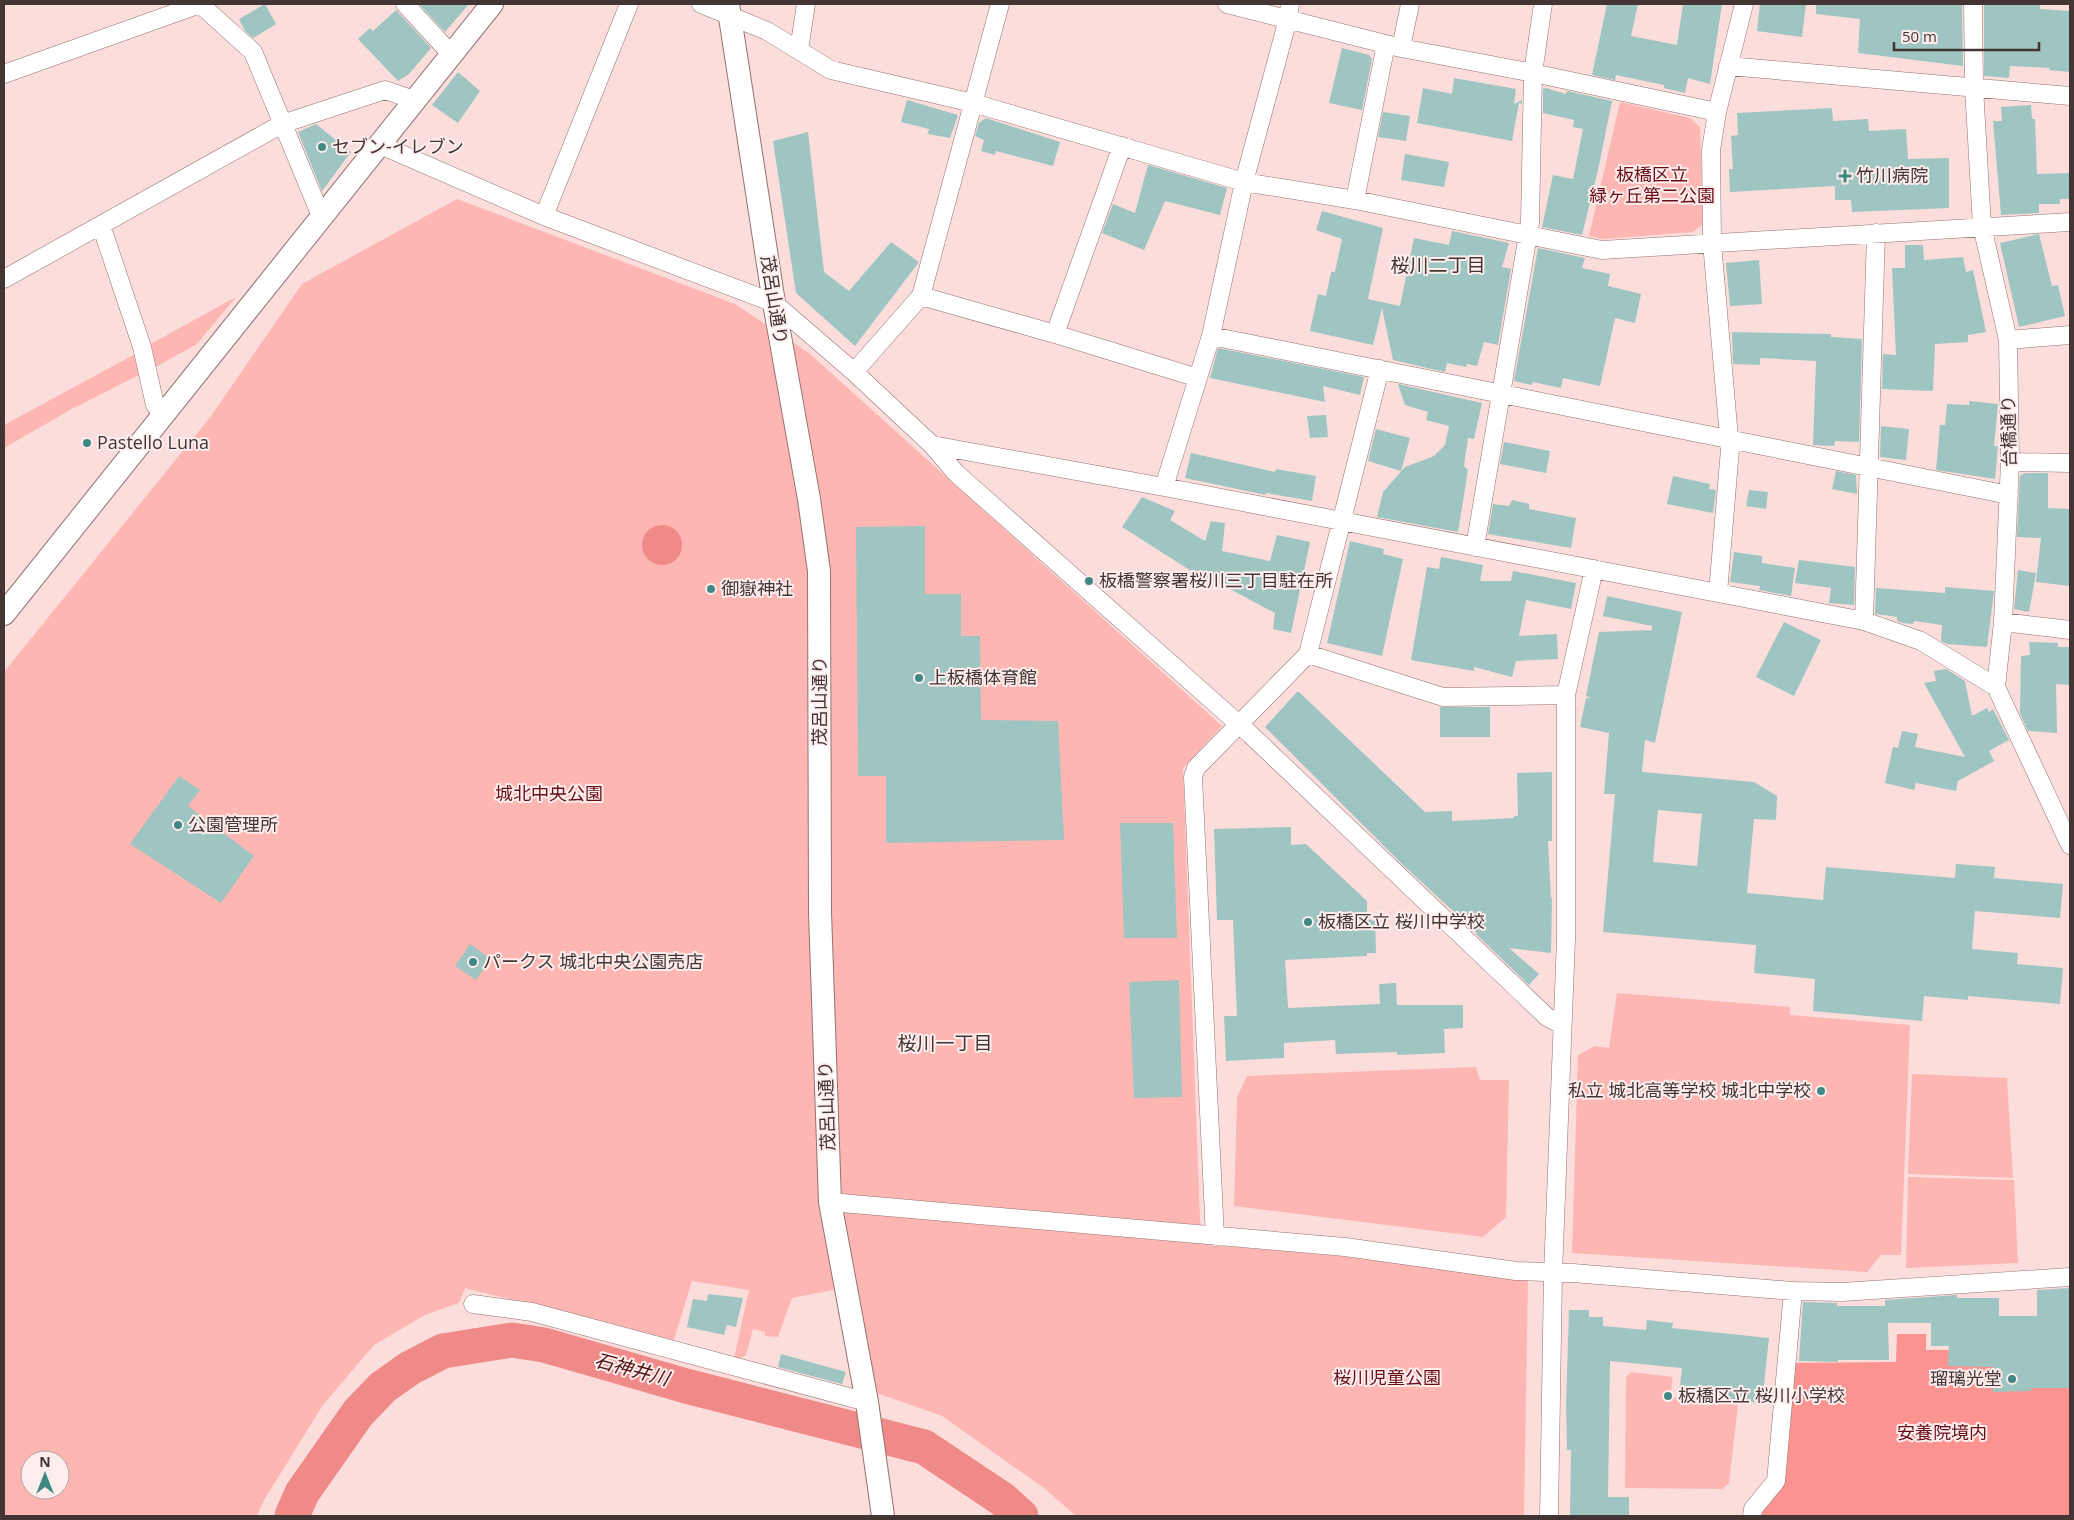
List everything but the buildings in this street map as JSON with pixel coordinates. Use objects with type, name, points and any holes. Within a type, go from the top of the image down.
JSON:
[{"type":"street","points":[[4,74],[200,4],[253,52],[321,216]]},
{"type":"street","points":[[404,4],[451,54]]},
{"type":"street","points":[[4,614],[378,144],[492,4]]},
{"type":"street","points":[[544,216],[629,4]]},
{"type":"street","points":[[701,4],[729,9],[831,70],[973,103],[1244,182],[1355,200],[1602,250],[1876,232],[2070,222]]},
{"type":"street","points":[[799,50],[806,4]]},
{"type":"street","points":[[854,372],[921,296],[1000,4]]},
{"type":"street","points":[[1227,4],[1289,11],[1394,46],[1533,72],[1717,112]]},
{"type":"street","points":[[1355,200],[1394,46],[1410,4]]},
{"type":"street","points":[[1475,546],[1530,223],[1533,72],[1543,4]]},
{"type":"street","points":[[1718,593],[1730,439],[1712,242],[1711,150],[1717,112],[1744,4]]},
{"type":"street","name":"台橋通り","points":[[1973,4],[1974,87],[1982,226],[2008,340],[2009,495],[2003,622],[1996,687]]},
{"type":"street","name":"茂呂山通り","points":[[729,9],[774,304],[809,499],[819,571],[820,912],[830,1202],[867,1402],[882,1516]]},
{"type":"street","points":[[1164,487],[1211,336],[1244,182],[1289,11]]},
{"type":"street","points":[[1728,66],[2070,96]]},
{"type":"street","points":[[4,279],[282,124],[385,90],[414,100]]},
{"type":"street","points":[[378,144],[544,216],[774,304],[854,372],[932,444],[956,473],[1240,725],[1547,1017],[1562,1025]]},
{"type":"street","points":[[1055,334],[1122,146]]},
{"type":"street","points":[[101,224],[142,347],[155,405],[163,415]]},
{"type":"street","points":[[1864,621],[1876,232]]},
{"type":"street","points":[[921,296],[1055,334],[1198,378]]},
{"type":"street","points":[[2008,340],[2070,335]]},
{"type":"street","points":[[1211,336],[2009,495]]},
{"type":"street","points":[[1215,1237],[1193,777],[1196,768],[1308,654],[1380,369]]},
{"type":"street","points":[[932,444],[1864,621],[1921,640],[1996,687],[2070,845]]},
{"type":"street","points":[[2010,462],[2070,463]]},
{"type":"street","points":[[1549,1516],[1553,1274],[1566,940],[1566,695],[1594,569]]},
{"type":"street","points":[[2003,622],[2070,630]]},
{"type":"street","points":[[1308,654],[1443,697],[1566,695]]},
{"type":"street","points":[[830,1202],[1345,1247],[1516,1271],[1794,1291],[1842,1292],[2070,1277]]},
{"type":"street","points":[[1752,1516],[1753,1509],[1776,1481],[1794,1291]]},
{"type":"street","points":[[473,1304],[532,1312],[867,1402]]},
{"type":"green space","name":"板橋区立 緑ヶ丘第二公園","points":[[1620,102],[1690,118],[1700,127],[1703,224],[1693,232],[1603,239],[1589,236]]},
{"type":"green space","name":"城北中央公園","points":[[457,199],[735,304],[809,353],[1222,726],[1183,768],[1201,1244],[1339,1256],[1528,1279],[1524,1516],[1076,1516],[1044,1488],[942,1416],[874,1392],[853,1286],[792,1298],[778,1337],[765,1336],[765,1332],[753,1329],[746,1355],[739,1359],[734,1358],[749,1290],[692,1281],[674,1340],[465,1288],[459,1303],[425,1315],[374,1345],[323,1405],[264,1500],[257,1516],[4,1516],[4,672],[211,416],[302,284]]},
{"type":"green space","points":[[236,297],[197,344],[152,369],[149,345]]},
{"type":"green space","points":[[137,353],[139,375],[70,410],[4,448],[4,425]]},
{"type":"green space","points":[[1617,993],[1790,1007],[1790,1015],[1910,1025],[1901,1255],[1881,1255],[1867,1272],[1572,1253],[1578,1055],[1595,1046],[1609,1048]]},
{"type":"green space","points":[[1476,1067],[1480,1080],[1509,1080],[1506,1217],[1483,1237],[1234,1206],[1237,1097],[1247,1076]]},
{"type":"green space","points":[[1912,1074],[2007,1078],[2013,1178],[1908,1174]]},
{"type":"green space","points":[[1908,1177],[2014,1180],[2018,1263],[1906,1268]]},
{"type":"green space","name":"安養院境内","points":[[1897,1334],[1926,1334],[1926,1350],[2070,1349],[2070,1516],[1755,1516],[1777,1484],[1790,1363],[1896,1362]]},
{"type":"green space","points":[[1631,1372],[1673,1377],[1670,1397],[1738,1405],[1729,1483],[1722,1489],[1625,1488],[1626,1377]]},
{"type":"shaded area","points":[[666,525],[673,528],[679,534],[682,545],[681,553],[673,562],[666,565],[658,565],[651,562],[643,553],[642,541],[645,534],[654,526]]},
{"type":"waterway","name":"石神井川","points":[[292,1516],[302,1493],[358,1413],[383,1387],[410,1368],[443,1351],[512,1340],[544,1345],[686,1386],[924,1447],[1002,1499],[1021,1516]]},
{"type":"place","name":"セブン-イレブン","points":[[322,147]]},
{"type":"place","name":"竹川病院","points":[[1845,176]]},
{"type":"place","name":"Pastello Luna","points":[[87,443]]},
{"type":"place","name":"板橋警察署桜川三丁目駐在所","points":[[1089,581]]},
{"type":"place","name":"御嶽神社","points":[[711,589]]},
{"type":"place","name":"上板橋体育館","points":[[919,678]]},
{"type":"place","name":"公園管理所","points":[[178,825]]},
{"type":"place","name":"板橋区立 桜川中学校","points":[[1308,922]]},
{"type":"place","name":"パークス 城北中央公園売店","points":[[473,962]]},
{"type":"place","name":"私立 城北高等学校 城北中学校","points":[[1821,1091]]},
{"type":"place","name":"瑠璃光堂","points":[[2012,1379]]},
{"type":"place","name":"板橋区立 桜川小学校","points":[[1668,1396]]},
{"type":"district","name":"桜川二丁目","points":[[1438,265]]},
{"type":"district","name":"桜川一丁目","points":[[945,1043]]},
{"type":"park label","name":"桜川児童公園","points":[[1387,1378]]}]
